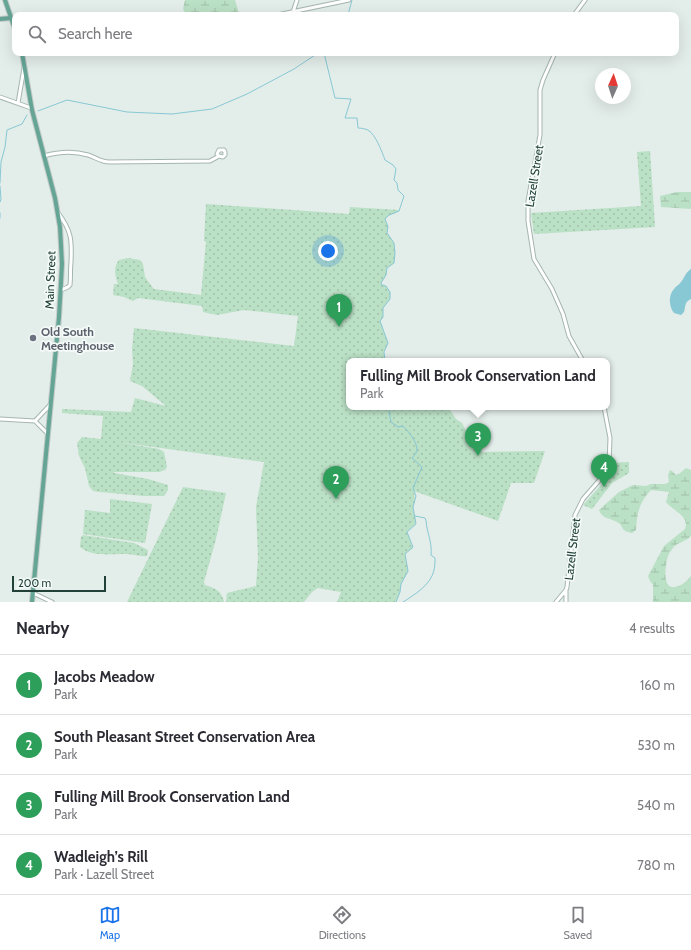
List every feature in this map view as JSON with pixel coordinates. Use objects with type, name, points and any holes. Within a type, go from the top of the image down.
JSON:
[{"type":"main road","points":[[5,0],[12,16]]},
{"type":"main road","points":[[0,19],[12,18]]},
{"type":"main road","name":"Main Street","points":[[22,56],[31,108],[54,190],[61,240],[61,290],[32,602]]},
{"type":"street","points":[[293,12],[297,0]]},
{"type":"street","points":[[293,12],[349,0]]},
{"type":"street","points":[[576,12],[585,0]]},
{"type":"street","name":"Lazell Street","points":[[554,56],[540,90],[540,135],[528,201],[528,221],[534,259],[552,289],[563,314],[569,336],[581,358]]},
{"type":"street","name":"Main Street","points":[[18,103],[24,65]]},
{"type":"street","points":[[21,85],[27,82]]},
{"type":"street","points":[[0,97],[31,108]]},
{"type":"street","points":[[44,156],[59,153],[82,154],[104,162],[210,160],[219,156]]},
{"type":"street","points":[[58,213],[69,230],[71,242],[70,285],[61,290]]},
{"type":"street","points":[[35,421],[50,405]]},
{"type":"street","name":"Lazell Street","points":[[556,602],[566,590],[569,578],[575,515],[583,499],[604,475],[609,464],[610,438],[605,410]]},
{"type":"street","points":[[0,419],[35,421],[48,433]]},
{"type":"street","points":[[566,590],[566,602]]},
{"type":"street","points":[[33,593],[46,601],[52,602]]},
{"type":"green space","points":[[185,0],[235,0],[239,12],[184,12],[183,9]]},
{"type":"green space","points":[[650,151],[655,227],[534,234],[531,213],[641,206],[637,152]]},
{"type":"green space","points":[[677,192],[691,192],[691,209],[661,207],[660,196]]},
{"type":"green space","points":[[206,204],[349,214],[350,207],[399,210],[385,219],[388,227],[387,233],[394,243],[395,253],[394,263],[387,268],[386,275],[381,283],[382,285],[386,286],[390,292],[390,299],[383,308],[383,317],[380,321],[388,343],[384,352],[385,358],[346,358],[346,410],[450,410],[456,419],[462,423],[477,452],[545,451],[534,483],[511,483],[498,521],[414,491],[415,501],[413,508],[416,523],[407,532],[413,548],[405,554],[408,571],[401,584],[396,602],[337,602],[341,592],[318,588],[312,592],[304,602],[226,602],[227,593],[256,586],[258,558],[256,507],[264,462],[117,442],[159,449],[164,452],[167,467],[165,470],[159,472],[114,473],[148,479],[168,485],[168,490],[164,496],[144,496],[93,491],[89,486],[85,468],[79,456],[77,443],[82,437],[101,439],[103,416],[62,413],[62,409],[131,412],[135,398],[166,406],[142,386],[130,381],[133,364],[132,349],[134,328],[294,346],[298,316],[244,310],[217,315],[203,312],[202,306],[138,298],[133,301],[124,297],[113,295],[114,284],[118,284],[115,275],[117,263],[119,260],[128,258],[140,260],[143,264],[145,277],[154,289],[201,295],[206,242],[204,241]]},
{"type":"green space","points":[[629,462],[629,473],[612,483],[592,509],[583,505],[610,475],[614,463]]},
{"type":"green space","points":[[686,468],[691,470],[691,536],[687,540],[677,544],[671,550],[667,561],[665,575],[668,584],[673,587],[684,583],[691,576],[691,602],[653,602],[653,585],[648,576],[664,546],[685,529],[686,524],[683,517],[666,502],[669,492],[651,490],[641,504],[637,518],[636,530],[632,533],[625,531],[617,522],[604,517],[599,510],[619,492],[633,485],[646,486],[651,484],[665,484],[669,482],[668,475],[670,470],[676,475]]},
{"type":"green space","points":[[183,487],[226,493],[216,539],[204,582],[205,585],[215,589],[222,595],[224,602],[127,602]]},
{"type":"green space","points":[[110,499],[152,504],[145,543],[83,534],[85,510],[110,513]]},
{"type":"green space","points":[[83,535],[134,543],[148,550],[147,556],[95,554],[80,547],[81,537]]},
{"type":"water","points":[[691,269],[691,299],[686,303],[684,312],[681,315],[674,313],[670,304],[671,294],[687,272]]},
{"type":"waterway","points":[[349,12],[352,0]]},
{"type":"waterway","points":[[38,111],[67,100],[127,112],[172,114],[212,109],[247,94],[294,69],[314,56]]},
{"type":"waterway","points":[[325,56],[335,98],[351,99],[345,118],[357,118],[358,128],[371,132],[385,160],[396,169],[394,180],[397,183],[398,190],[404,196],[399,211],[389,215],[385,219],[388,227],[387,233],[394,243],[395,253],[394,263],[387,268],[386,275],[381,283],[382,285],[386,286],[390,292],[390,299],[383,308],[383,317],[380,321],[388,343],[384,352],[385,358]]},
{"type":"waterway","points":[[0,183],[1,162],[7,130],[22,124],[27,115]]},
{"type":"waterway","points":[[0,186],[0,202]]},
{"type":"waterway","points":[[0,213],[0,218]]},
{"type":"waterway","points":[[390,410],[389,412],[391,422],[398,427],[403,426],[411,435],[417,450],[412,458],[422,467],[413,488],[416,496],[413,507],[416,524],[407,532],[413,547],[405,554],[408,571],[401,584],[396,602]]},
{"type":"waterway","points":[[403,602],[426,585],[435,567],[435,558],[431,555],[431,544],[426,519],[415,516]]},
{"type":"place","name":"Jacobs Meadow","points":[[339,327]]},
{"type":"place","name":"Old South Meetinghouse","points":[[33,338]]},
{"type":"place","name":"Fulling Mill Brook Conservation Land","points":[[478,456]]},
{"type":"place","name":"Wadleigh’s Rill","points":[[604,487]]},
{"type":"place","name":"South Pleasant Street Conservation Area","points":[[336,499]]}]
